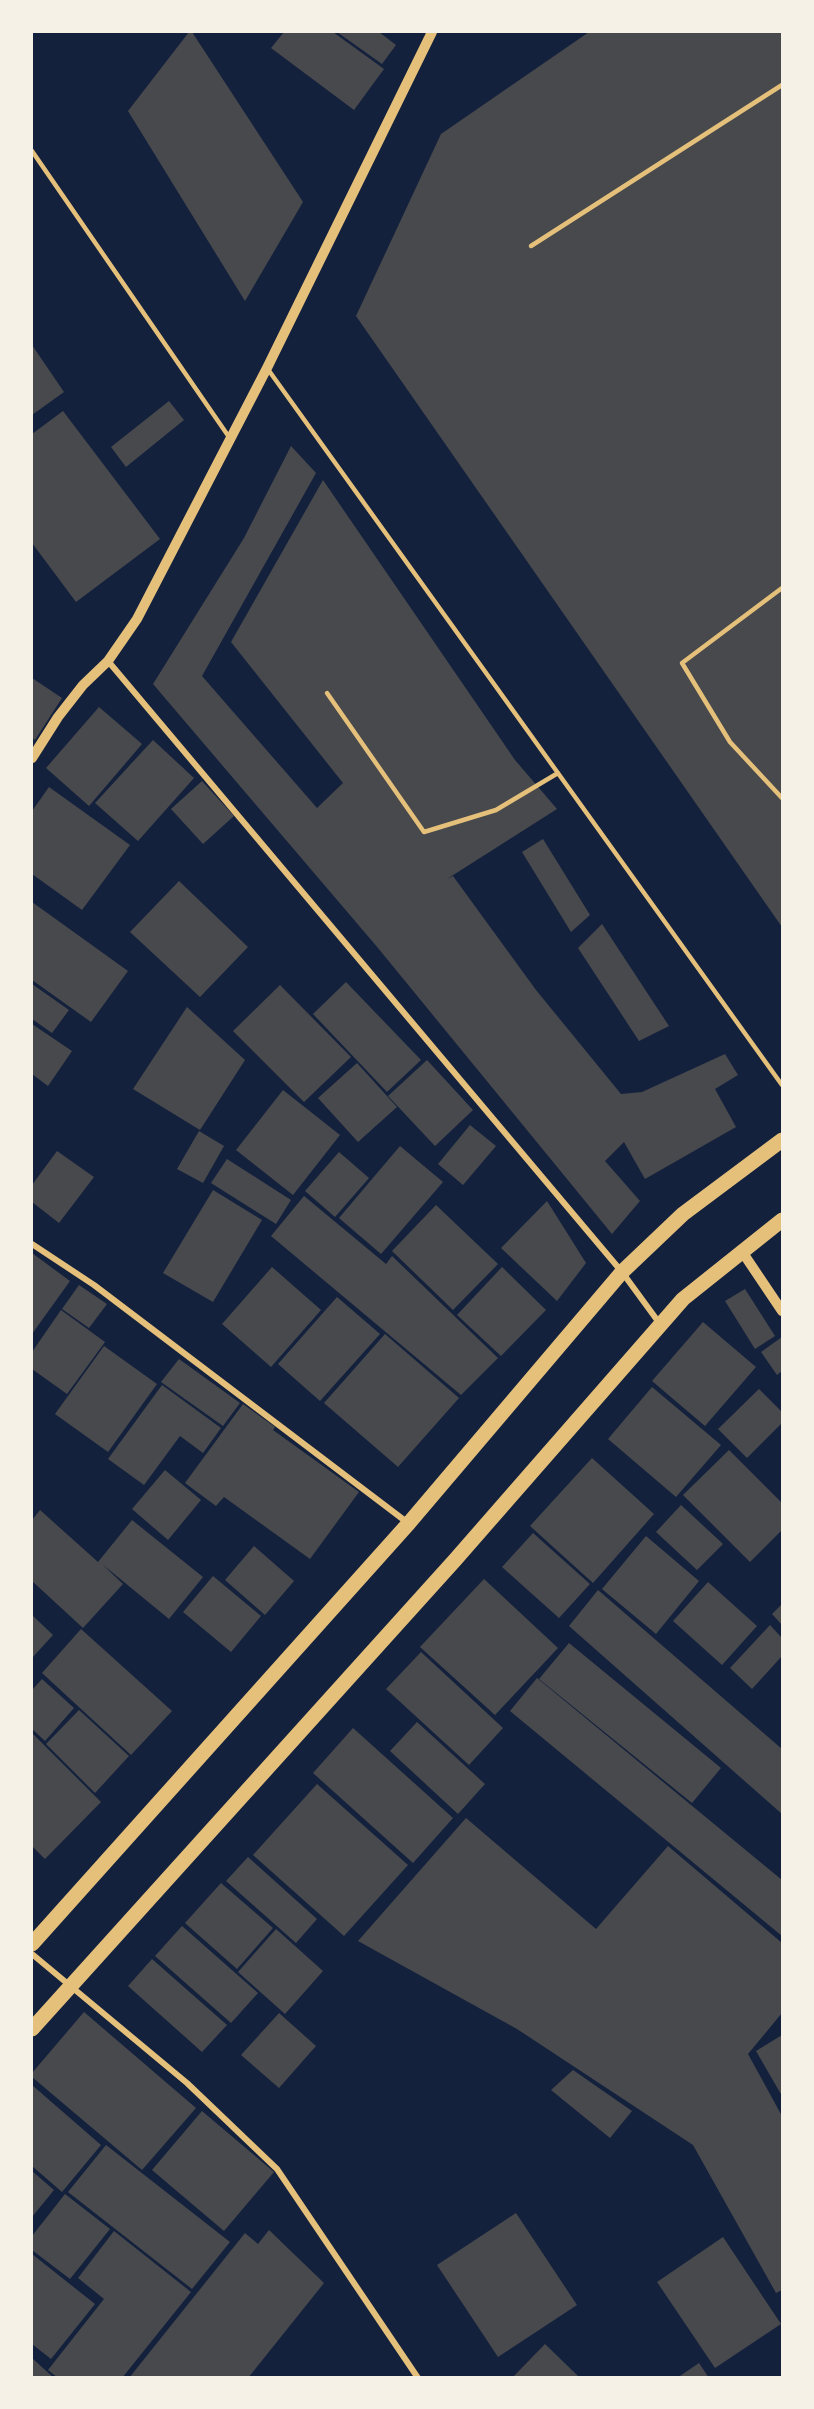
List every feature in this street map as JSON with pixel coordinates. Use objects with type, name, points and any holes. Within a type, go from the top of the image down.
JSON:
[{"type":"main road","points":[[32,1944],[409,1523],[622,1272],[683,1214],[783,1140]]},
{"type":"main road","points":[[32,2029],[455,1560],[683,1299],[741,1250],[783,1220]]},
{"type":"street","points":[[32,758],[83,686],[108,661],[137,619],[231,440],[432,32]]},
{"type":"street","points":[[108,661],[622,1272],[660,1324]]},
{"type":"street","points":[[32,1244],[94,1285],[409,1523]]},
{"type":"street","points":[[741,1250],[783,1311]]},
{"type":"street","points":[[32,1954],[187,2083],[277,2169],[418,2378]]},
{"type":"lane","points":[[531,246],[783,85]]},
{"type":"lane","points":[[32,151],[231,440]]},
{"type":"lane","points":[[267,368],[783,1085]]},
{"type":"lane","points":[[783,588],[682,663],[730,742],[783,798]]},
{"type":"lane","points":[[327,693],[424,832],[496,810],[558,773]]},
{"type":"building","points":[[189,32],[192,32],[303,202],[245,301],[128,111]]},
{"type":"building","points":[[284,32],[333,32],[384,69],[354,110],[271,48]]},
{"type":"building","points":[[337,32],[379,32],[396,45],[382,64]]},
{"type":"building","points":[[589,32],[782,32],[782,927],[356,316],[441,134]]},
{"type":"building","points":[[32,345],[64,392],[32,415]]},
{"type":"building","points":[[169,401],[184,420],[126,467],[111,447]]},
{"type":"building","points":[[63,411],[160,539],[76,602],[32,543],[32,434]]},
{"type":"building","points":[[291,446],[316,473],[202,676],[317,808],[343,783],[231,642],[323,480],[515,760],[557,809],[447,879],[453,876],[536,990],[621,1094],[642,1092],[725,1054],[738,1075],[715,1089],[736,1127],[645,1179],[624,1142],[605,1161],[640,1201],[612,1234],[378,948],[153,684],[244,538]]},
{"type":"building","points":[[32,678],[62,698],[35,740],[32,738]]},
{"type":"building","points":[[99,707],[142,744],[89,806],[46,768]]},
{"type":"building","points":[[153,740],[194,778],[138,841],[95,803]]},
{"type":"building","points":[[202,781],[234,816],[203,844],[171,809]]},
{"type":"building","points":[[49,787],[130,845],[82,910],[32,874],[32,811]]},
{"type":"building","points":[[543,839],[590,915],[571,932],[522,852]]},
{"type":"building","points":[[179,881],[248,947],[200,997],[130,932]]},
{"type":"building","points":[[32,902],[128,971],[91,1022],[32,980]]},
{"type":"building","points":[[602,924],[669,1026],[639,1041],[578,948]]},
{"type":"building","points":[[346,982],[421,1060],[387,1092],[313,1014]]},
{"type":"building","points":[[32,984],[69,1010],[52,1033],[32,1019]]},
{"type":"building","points":[[280,985],[351,1057],[304,1102],[233,1031]]},
{"type":"building","points":[[187,1007],[245,1060],[200,1130],[133,1089]]},
{"type":"building","points":[[32,1024],[72,1051],[48,1086],[32,1074]]},
{"type":"building","points":[[427,1060],[473,1110],[435,1146],[388,1096]]},
{"type":"building","points":[[357,1063],[397,1107],[358,1142],[318,1098]]},
{"type":"building","points":[[283,1090],[340,1135],[293,1195],[236,1150]]},
{"type":"building","points":[[470,1125],[496,1146],[463,1185],[438,1164]]},
{"type":"building","points":[[199,1131],[224,1146],[203,1183],[177,1169]]},
{"type":"building","points":[[400,1146],[443,1182],[381,1254],[339,1218]]},
{"type":"building","points":[[57,1151],[94,1177],[59,1223],[32,1202],[32,1185]]},
{"type":"building","points":[[339,1152],[369,1178],[335,1217],[305,1191]]},
{"type":"building","points":[[227,1159],[291,1200],[276,1224],[211,1183]]},
{"type":"building","points":[[213,1190],[262,1220],[213,1302],[163,1273]]},
{"type":"building","points":[[304,1196],[386,1264],[392,1256],[498,1358],[461,1395],[271,1236]]},
{"type":"building","points":[[547,1201],[586,1263],[557,1301],[501,1248]]},
{"type":"building","points":[[436,1205],[498,1264],[453,1310],[392,1251]]},
{"type":"building","points":[[32,1253],[70,1281],[32,1334]]},
{"type":"building","points":[[272,1267],[321,1310],[271,1367],[222,1324]]},
{"type":"building","points":[[502,1267],[546,1310],[501,1356],[457,1315]]},
{"type":"building","points":[[79,1285],[107,1304],[89,1328],[62,1309]]},
{"type":"building","points":[[745,1289],[775,1336],[755,1349],[725,1301]]},
{"type":"building","points":[[337,1297],[380,1334],[320,1401],[278,1364]]},
{"type":"building","points":[[61,1310],[105,1342],[67,1394],[32,1369],[32,1352]]},
{"type":"building","points":[[703,1322],[756,1367],[705,1426],[652,1381]]},
{"type":"building","points":[[385,1334],[459,1398],[398,1467],[324,1403]]},
{"type":"building","points":[[782,1337],[782,1371],[777,1375],[761,1352]]},
{"type":"building","points":[[104,1346],[157,1384],[108,1452],[55,1414]]},
{"type":"building","points":[[179,1359],[240,1403],[223,1426],[161,1382]]},
{"type":"building","points":[[162,1385],[221,1428],[203,1453],[180,1436],[144,1485],[108,1459]]},
{"type":"building","points":[[652,1387],[721,1445],[676,1497],[608,1439]]},
{"type":"building","points":[[759,1389],[782,1412],[782,1423],[747,1458],[718,1429]]},
{"type":"building","points":[[243,1404],[275,1427],[273,1430],[359,1492],[310,1559],[224,1497],[216,1506],[185,1483]]},
{"type":"building","points":[[729,1450],[782,1503],[782,1530],[750,1562],[683,1495]]},
{"type":"building","points":[[592,1458],[654,1514],[593,1583],[530,1526]]},
{"type":"building","points":[[165,1470],[201,1500],[168,1540],[132,1509]]},
{"type":"building","points":[[681,1505],[723,1544],[697,1570],[656,1532]]},
{"type":"building","points":[[40,1510],[98,1562],[132,1520],[203,1577],[169,1619],[102,1564],[123,1584],[83,1628],[32,1581],[32,1520]]},
{"type":"building","points":[[533,1533],[590,1584],[559,1618],[502,1567]]},
{"type":"building","points":[[646,1536],[699,1581],[656,1634],[602,1589]]},
{"type":"building","points":[[254,1546],[294,1581],[265,1615],[225,1580]]},
{"type":"building","points":[[213,1576],[261,1616],[231,1652],[183,1612]]},
{"type":"building","points":[[484,1579],[558,1648],[495,1715],[420,1647]]},
{"type":"building","points":[[708,1582],[757,1626],[722,1665],[673,1621]]},
{"type":"building","points":[[598,1590],[782,1749],[782,1814],[569,1626]]},
{"type":"building","points":[[782,1604],[782,1625],[772,1614]]},
{"type":"building","points":[[32,1615],[53,1635],[32,1658]]},
{"type":"building","points":[[770,1625],[782,1638],[782,1656],[752,1689],[730,1668]]},
{"type":"building","points":[[81,1629],[172,1711],[131,1755],[42,1673]]},
{"type":"building","points":[[569,1643],[721,1768],[692,1803],[539,1679]]},
{"type":"building","points":[[421,1652],[503,1728],[469,1765],[386,1689]]},
{"type":"building","points":[[537,1678],[782,1880],[782,1936],[510,1711]]},
{"type":"building","points":[[42,1679],[74,1708],[45,1741],[32,1729],[32,1690]]},
{"type":"building","points":[[79,1710],[129,1756],[95,1793],[46,1744]]},
{"type":"building","points":[[417,1722],[485,1784],[458,1814],[390,1751]]},
{"type":"building","points":[[353,1728],[453,1818],[413,1863],[313,1773]]},
{"type":"building","points":[[32,1733],[101,1802],[45,1859],[32,1846]]},
{"type":"building","points":[[317,1784],[408,1865],[344,1936],[253,1855]]},
{"type":"building","points":[[466,1818],[596,1929],[668,1846],[782,1943],[782,2013],[748,2054],[782,2116],[782,2290],[776,2293],[693,2145],[517,2029],[358,1941]]},
{"type":"building","points":[[248,1857],[317,1919],[296,1943],[226,1881]]},
{"type":"building","points":[[221,1883],[273,1928],[237,1969],[185,1923]]},
{"type":"building","points":[[182,1926],[258,1993],[231,2023],[155,1956]]},
{"type":"building","points":[[276,1929],[323,1971],[285,2014],[238,1972]]},
{"type":"building","points":[[152,1959],[227,2025],[202,2052],[128,1986]]},
{"type":"building","points":[[84,2012],[196,2108],[142,2170],[32,2077],[32,2073]]},
{"type":"building","points":[[279,2013],[316,2046],[279,2088],[241,2055]]},
{"type":"building","points":[[782,2035],[782,2096],[756,2051]]},
{"type":"building","points":[[573,2070],[632,2111],[610,2138],[551,2090]]},
{"type":"building","points":[[32,2085],[101,2145],[62,2192],[32,2166]]},
{"type":"building","points":[[202,2111],[274,2172],[224,2231],[152,2170]]},
{"type":"building","points":[[106,2145],[230,2242],[192,2289],[68,2192]]},
{"type":"building","points":[[32,2171],[54,2190],[32,2217]]},
{"type":"building","points":[[65,2194],[110,2229],[70,2279],[32,2250],[32,2236]]},
{"type":"building","points":[[516,2213],[577,2305],[498,2357],[437,2265]]},
{"type":"building","points":[[269,2230],[324,2283],[248,2378],[129,2378],[245,2233],[258,2244]]},
{"type":"building","points":[[114,2231],[191,2292],[122,2378],[58,2378],[48,2370],[104,2299],[78,2278]]},
{"type":"building","points":[[723,2237],[781,2324],[715,2368],[657,2282]]},
{"type":"building","points":[[32,2254],[95,2304],[51,2359],[32,2344]]},
{"type":"building","points":[[545,2344],[578,2376],[512,2378]]},
{"type":"building","points":[[32,2358],[54,2378],[32,2378]]},
{"type":"building","points":[[699,2363],[709,2378],[677,2378]]}]
